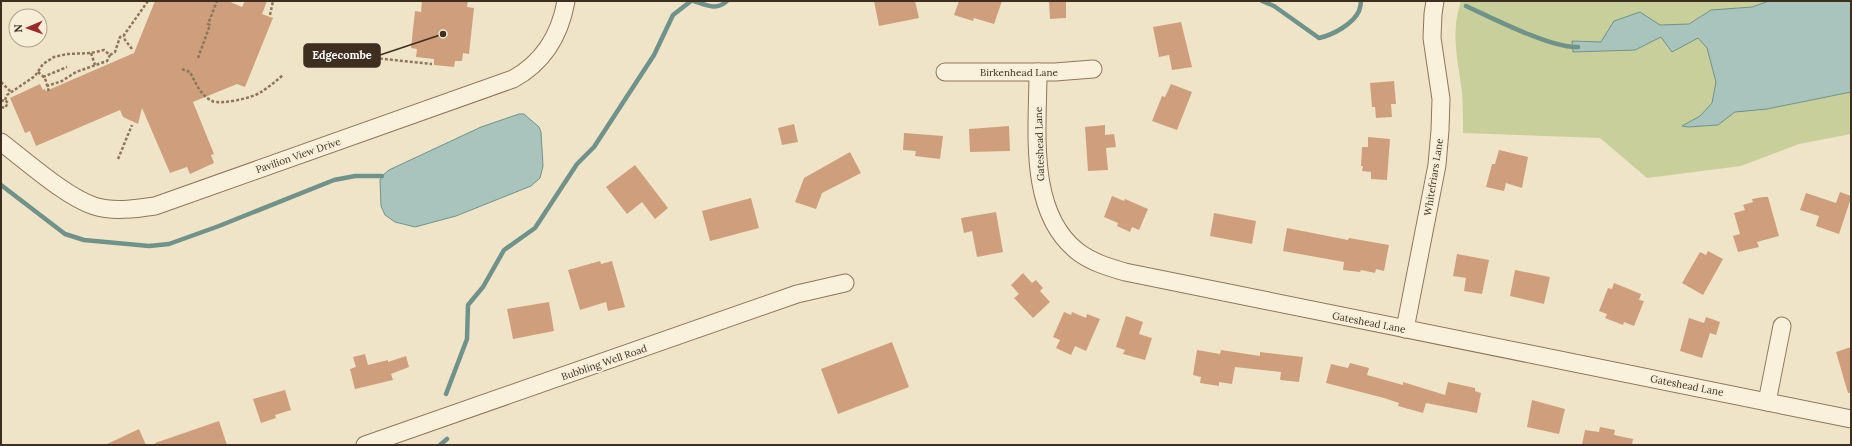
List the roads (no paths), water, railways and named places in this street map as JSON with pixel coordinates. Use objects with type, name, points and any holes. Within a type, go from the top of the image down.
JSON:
[{"type":"street","name":"Pavilion View Drive","points":[[1,142],[76,199],[95,206],[118,210],[155,206],[513,79],[524,73],[549,48],[555,39],[563,18],[566,1]]},
{"type":"street","name":"Whitefriars Lane","points":[[1404,329],[1437,165],[1441,99],[1432,38],[1435,1]]},
{"type":"street","name":"Birkenhead Lane","points":[[945,72],[1038,72],[1093,69]]},
{"type":"street","name":"Gateshead Lane","points":[[1038,72],[1040,183],[1046,206],[1058,229],[1078,252],[1104,266],[1125,272],[1851,419]]},
{"type":"street","name":"Bubbling Well Road","points":[[364,445],[797,294],[844,282]]},
{"type":"street","points":[[1767,402],[1782,326]]},
{"type":"water","points":[[1769,1],[1851,1],[1851,92],[1767,109],[1735,112],[1718,125],[1688,127],[1682,126],[1700,116],[1712,103],[1716,82],[1707,48],[1698,38],[1672,52],[1661,37],[1635,50],[1573,52],[1572,41],[1601,42],[1614,21],[1640,12],[1660,25],[1689,24],[1711,10],[1752,7]]},
{"type":"water","points":[[519,114],[524,114],[539,127],[541,132],[543,166],[540,178],[531,186],[456,216],[415,227],[395,222],[385,215],[381,206],[380,180],[389,170],[481,127]]},
{"type":"waterway","points":[[446,394],[467,339],[468,305],[483,287],[504,250],[535,228],[577,164],[594,147],[654,55],[673,15],[691,1]]},
{"type":"waterway","points":[[694,1],[711,6],[719,6],[727,1]]},
{"type":"waterway","points":[[1262,1],[1274,6],[1319,38],[1336,32],[1352,20],[1359,11],[1361,1]]},
{"type":"waterway","points":[[1466,6],[1538,38],[1567,46],[1578,47]]},
{"type":"waterway","points":[[1,185],[65,234],[84,240],[149,246],[169,244],[219,226],[334,180],[355,176],[382,176]]},
{"type":"waterway","points":[[440,445],[447,439]]},
{"type":"place","name":"Edgecombe","points":[[443,34]]}]
